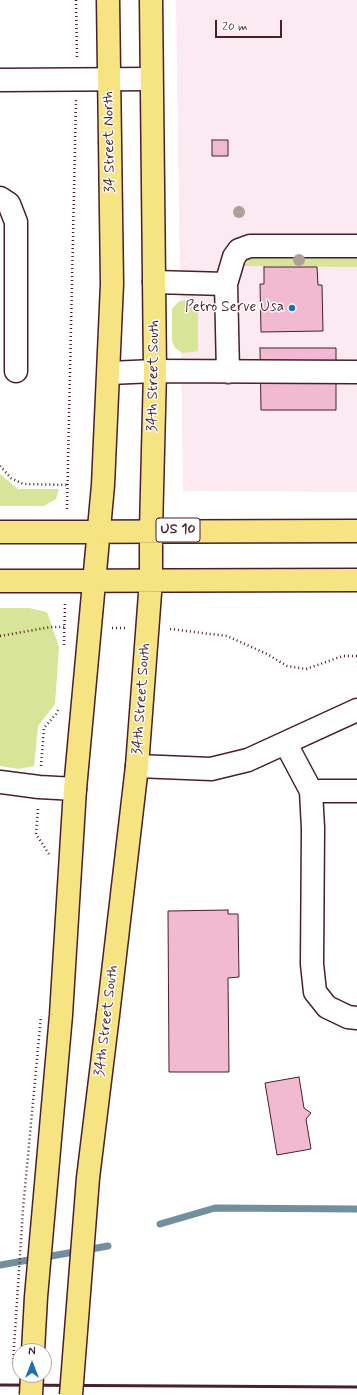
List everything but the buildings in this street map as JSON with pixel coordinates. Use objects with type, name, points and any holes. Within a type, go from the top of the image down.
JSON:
[{"type":"main road","name":"34 Street North","points":[[108,0],[112,284],[109,373]]},
{"type":"main road","name":"34th Street South","points":[[71,1395],[88,1178],[137,766],[151,580],[155,371],[151,0]]},
{"type":"main road","points":[[33,1343],[48,1013],[75,789],[93,579],[103,485],[109,373]]},
{"type":"main road","name":"US 10","points":[[0,532],[151,530],[357,531]]},
{"type":"main road","points":[[0,580],[357,580]]},
{"type":"main road","points":[[27,1383],[31,1395]]},
{"type":"street","points":[[0,80],[109,78],[151,79]]},
{"type":"street","points":[[0,198],[9,204],[16,222],[16,372]]},
{"type":"street","points":[[228,372],[226,284],[234,257],[239,250],[250,246],[357,246]]},
{"type":"street","points":[[154,282],[226,284]]},
{"type":"street","points":[[109,373],[155,371],[357,372]]},
{"type":"street","points":[[137,766],[211,769],[248,760],[286,744],[357,710]]},
{"type":"street","points":[[286,744],[311,791],[312,964],[315,992],[327,1007],[348,1017],[357,1018]]},
{"type":"street","points":[[0,782],[39,788],[75,789]]},
{"type":"street","points":[[311,791],[357,791]]},
{"type":"path","points":[[0,466],[11,478],[23,484],[68,485],[77,79],[76,0]]},
{"type":"path","points":[[0,636],[51,627],[65,627],[64,650]]},
{"type":"path","points":[[186,630],[227,636],[267,654],[287,666],[306,670],[342,656],[357,656]]},
{"type":"path","points":[[48,862],[49,854],[36,834],[39,788],[44,728],[56,714],[61,703]]},
{"type":"path","points":[[23,1343],[23,1209],[48,1013]]},
{"type":"shaded area","points":[[176,0],[357,0],[357,492],[183,491]]},
{"type":"green space","points":[[357,255],[357,267],[241,266],[246,257]]},
{"type":"green space","points":[[194,300],[198,305],[198,351],[183,353],[175,348],[172,341],[172,309],[179,301]]},
{"type":"green space","points":[[0,474],[18,489],[59,489],[56,499],[44,506],[0,506]]},
{"type":"green space","points":[[0,608],[29,608],[47,612],[59,647],[55,704],[38,726],[34,766],[19,769],[0,766]]},
{"type":"waterway","points":[[160,1224],[215,1208],[357,1209]]},
{"type":"waterway","points":[[0,1265],[108,1246]]},
{"type":"railway","points":[[0,1385],[357,1387]]},
{"type":"place","name":"Petro Serve Usa","points":[[292,308]]}]
